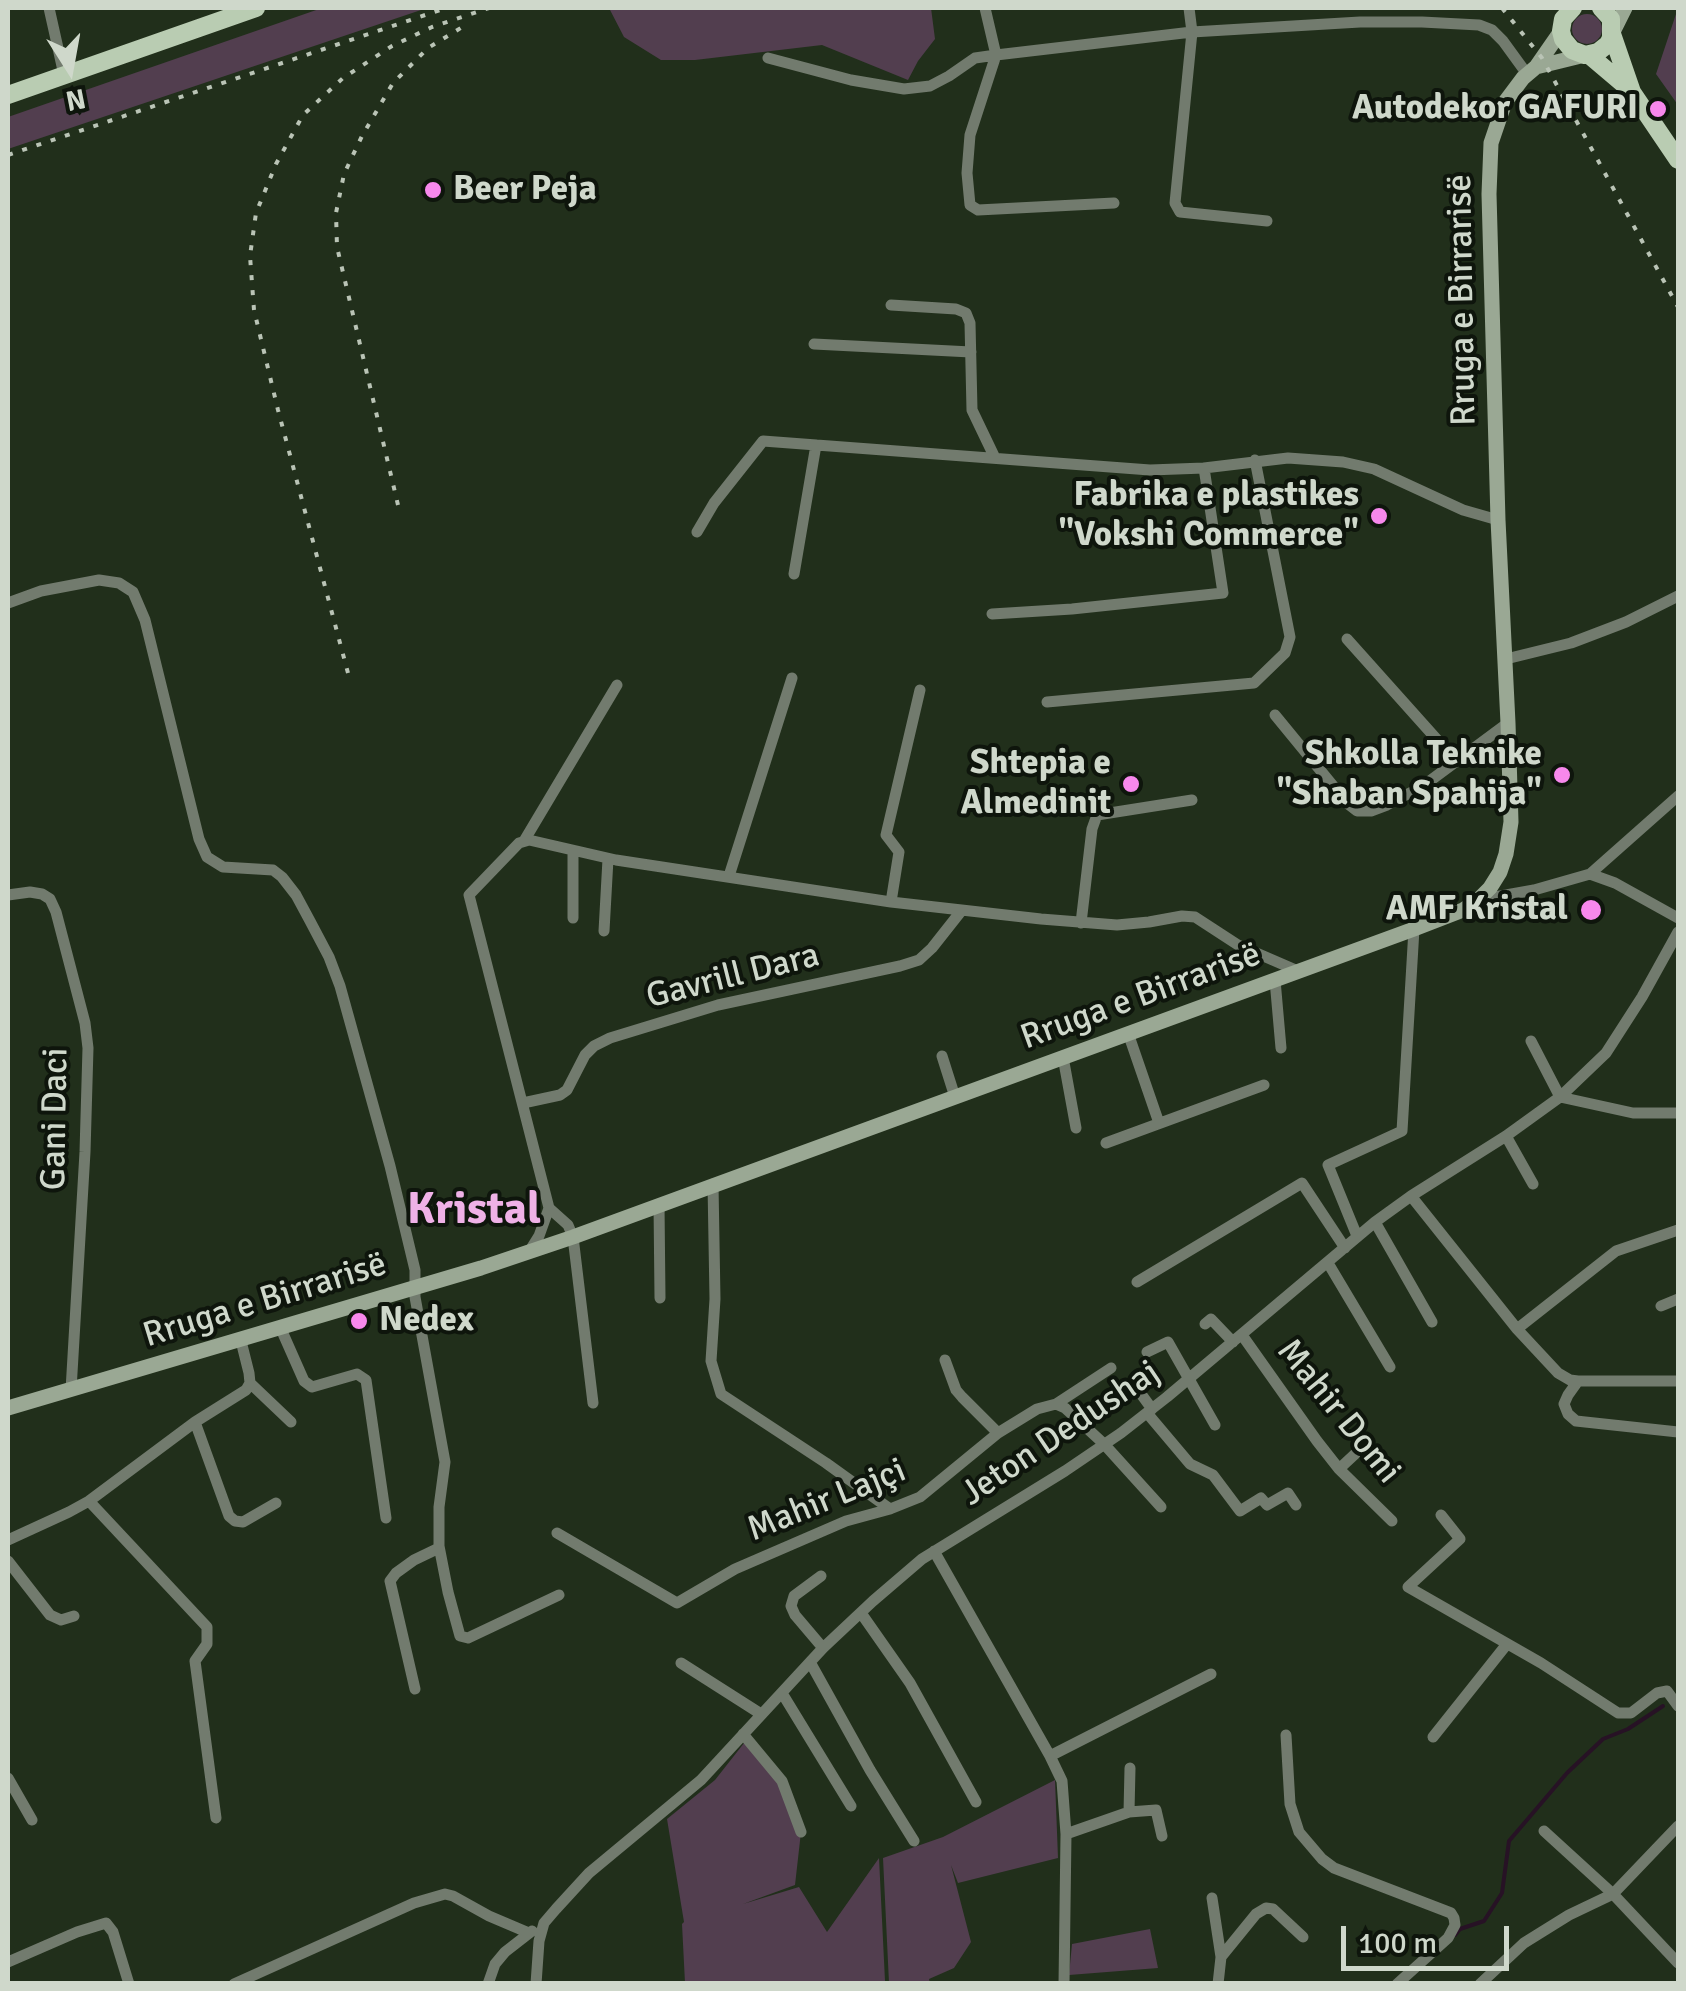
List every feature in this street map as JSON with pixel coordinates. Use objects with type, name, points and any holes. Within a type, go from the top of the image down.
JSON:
[{"type":"main road","points":[[8,94],[233,11],[256,8]]},
{"type":"main road","points":[[1554,8],[1567,45],[1587,55],[1632,92]]},
{"type":"main road","points":[[1561,29],[1566,14],[1573,8]]},
{"type":"main road","points":[[1601,8],[1611,19],[1632,92],[1678,160]]},
{"type":"main road","points":[[1587,55],[1604,49],[1613,33]]},
{"type":"street","points":[[49,8],[64,75]]},
{"type":"street","points":[[985,8],[996,55],[970,135],[970,205],[978,210],[1114,203]]},
{"type":"street","points":[[1190,8],[1192,32],[1175,203],[1180,212],[1267,221]]},
{"type":"street","points":[[1613,33],[1626,8]]},
{"type":"street","points":[[768,58],[866,84],[904,89],[930,86],[975,58],[1192,32],[1360,22],[1479,25],[1492,30],[1532,71],[1587,55]]},
{"type":"street","name":"Rruga e Birrarisë","points":[[8,1408],[241,1341],[573,1237],[1414,930],[1464,910],[1478,900],[1500,872],[1510,840],[1488,194],[1491,143],[1500,112],[1561,29]]},
{"type":"street","points":[[890,305],[956,309],[966,314],[970,323],[972,410],[995,458]]},
{"type":"street","points":[[814,344],[970,352]]},
{"type":"street","points":[[697,532],[714,503],[763,442],[1150,470],[1288,458],[1343,462],[1374,469],[1464,510],[1498,520]]},
{"type":"street","points":[[794,574],[816,445]]},
{"type":"street","points":[[1047,702],[1254,683],[1285,654],[1290,636],[1255,460]]},
{"type":"street","points":[[992,614],[1223,593],[1204,468]]},
{"type":"street","points":[[8,603],[99,580],[120,583],[134,592],[145,620],[199,839],[207,857],[224,868],[273,870],[296,895],[329,956],[340,986],[415,1270],[444,1462],[439,1548],[460,1636],[464,1639],[559,1596]]},
{"type":"street","points":[[1506,659],[1572,643],[1678,596]]},
{"type":"street","points":[[1347,640],[1456,762]]},
{"type":"street","points":[[729,876],[792,678]]},
{"type":"street","points":[[529,1252],[549,1208],[470,895],[524,840],[618,685]]},
{"type":"street","points":[[891,902],[899,852],[886,835],[920,690]]},
{"type":"street","points":[[1275,715],[1357,810],[1388,804],[1423,786],[1508,722]]},
{"type":"street","points":[[1478,900],[1590,874],[1678,796]]},
{"type":"street","points":[[1081,924],[1097,815],[1192,800]]},
{"type":"street","name":"Gavrill Dara","points":[[524,840],[608,858],[891,902],[1081,924],[1117,925],[1195,916],[1238,945],[1298,971]]},
{"type":"street","points":[[573,851],[573,918]]},
{"type":"street","points":[[604,931],[608,858]]},
{"type":"street","points":[[1590,874],[1615,883],[1678,918]]},
{"type":"street","name":"Gani Daci","points":[[8,895],[30,892],[50,899],[85,1022],[85,1152],[71,1390]]},
{"type":"street","name":"Gavrill Dara","points":[[523,1103],[560,1095],[585,1055],[610,1038],[718,1005],[919,960],[962,910]]},
{"type":"street","points":[[1358,1236],[1328,1165],[1402,1131],[1414,930]]},
{"type":"street","name":"Jeton Dedushaj","points":[[488,1984],[495,1964],[505,1952],[544,1923],[589,1872],[701,1780],[823,1648],[922,1559],[1104,1444],[1189,1380],[1376,1222],[1560,1097],[1606,1053],[1678,932]]},
{"type":"street","points":[[1274,980],[1281,1048]]},
{"type":"street","points":[[1128,1034],[1159,1124]]},
{"type":"street","points":[[1531,1042],[1560,1097],[1632,1113],[1678,1112]]},
{"type":"street","points":[[942,1056],[955,1097]]},
{"type":"street","points":[[1063,1057],[1076,1128]]},
{"type":"street","points":[[1106,1143],[1264,1084]]},
{"type":"street","points":[[1506,1136],[1534,1184]]},
{"type":"street","points":[[713,1184],[715,1299],[711,1361],[722,1394],[890,1510]]},
{"type":"street","points":[[1137,1282],[1302,1184],[1344,1248]]},
{"type":"street","points":[[1411,1196],[1517,1329],[1558,1373],[1578,1382],[1678,1381]]},
{"type":"street","points":[[659,1204],[660,1298]]},
{"type":"street","points":[[549,1208],[568,1225],[573,1237],[593,1403]]},
{"type":"street","points":[[1376,1222],[1432,1322]]},
{"type":"street","points":[[1517,1329],[1616,1250],[1678,1230]]},
{"type":"street","points":[[1328,1263],[1390,1367]]},
{"type":"street","points":[[1661,1306],[1678,1299]]},
{"type":"street","points":[[1204,1324],[1211,1319],[1238,1338]]},
{"type":"street","points":[[281,1328],[304,1381],[312,1387],[358,1374],[366,1380],[386,1518]]},
{"type":"street","name":"Mahir Domi","points":[[1238,1338],[1340,1469],[1392,1521]]},
{"type":"street","points":[[241,1341],[250,1383],[291,1422]]},
{"type":"street","points":[[1148,1352],[1168,1342],[1215,1425]]},
{"type":"street","points":[[945,1360],[956,1390],[998,1433]]},
{"type":"street","name":"Mahir Lajçi","points":[[557,1533],[677,1602],[735,1569],[846,1521],[890,1510],[920,1497],[998,1433],[1037,1409],[1056,1404],[1111,1368]]},
{"type":"street","points":[[1578,1382],[1564,1404],[1576,1421],[1678,1432]]},
{"type":"street","points":[[8,1540],[89,1500],[195,1422],[246,1390],[250,1383]]},
{"type":"street","points":[[1133,1383],[1149,1411],[1190,1464],[1213,1474],[1240,1511],[1261,1498],[1267,1506],[1288,1493],[1296,1506]]},
{"type":"street","points":[[1056,1404],[1104,1444],[1161,1507]]},
{"type":"street","points":[[195,1422],[229,1516],[243,1522],[276,1503]]},
{"type":"street","points":[[1340,1469],[1368,1442]]},
{"type":"street","points":[[89,1500],[207,1628],[207,1644],[195,1661],[216,1818]]},
{"type":"street","points":[[1442,1515],[1460,1538],[1408,1587],[1542,1663],[1618,1714],[1630,1713],[1666,1690],[1678,1706]]},
{"type":"street","points":[[415,1689],[390,1582],[396,1572],[439,1548]]},
{"type":"street","points":[[934,1551],[1062,1781],[1066,1834],[1064,1984]]},
{"type":"street","points":[[8,1560],[50,1615],[61,1620],[74,1616]]},
{"type":"street","points":[[821,1576],[794,1596],[792,1606],[823,1648]]},
{"type":"street","points":[[861,1613],[910,1683],[976,1802]]},
{"type":"street","points":[[1433,1737],[1507,1644]]},
{"type":"street","points":[[810,1662],[914,1841]]},
{"type":"street","points":[[681,1664],[761,1714]]},
{"type":"street","points":[[1050,1756],[1211,1674]]},
{"type":"street","points":[[782,1692],[851,1806]]},
{"type":"street","points":[[743,1734],[782,1781],[802,1832]]},
{"type":"street","points":[[1286,1735],[1290,1804],[1299,1832],[1322,1859],[1348,1874],[1451,1913],[1454,1918],[1456,1926],[1448,1938],[1399,1981]]},
{"type":"street","points":[[1130,1768],[1130,1812]]},
{"type":"street","points":[[8,1778],[32,1820]]},
{"type":"street","points":[[1066,1834],[1130,1812],[1156,1810],[1162,1836]]},
{"type":"street","points":[[1480,1984],[1524,1942],[1613,1894],[1678,1826]]},
{"type":"street","points":[[1544,1831],[1613,1894],[1678,1962]]},
{"type":"street","points":[[234,1984],[414,1903],[444,1894],[529,1933]]},
{"type":"street","points":[[1212,1898],[1221,1957],[1218,1984]]},
{"type":"street","points":[[1221,1957],[1256,1914],[1266,1908],[1273,1909],[1303,1937]]},
{"type":"street","points":[[536,1984],[544,1923]]},
{"type":"street","points":[[8,1962],[106,1924],[113,1932],[129,1984]]},
{"type":"shaded area","points":[[322,8],[427,8],[8,149],[8,117]]},
{"type":"shaded area","points":[[609,8],[931,8],[935,39],[908,80],[822,45],[695,60],[661,60],[624,37]]},
{"type":"shaded area","points":[[1678,8],[1678,105],[1656,74]]},
{"type":"shaded area","points":[[1587,14],[1598,18],[1602,29],[1598,40],[1587,44],[1576,40],[1572,29],[1576,18]]},
{"type":"shaded area","points":[[748,1738],[782,1781],[801,1832],[795,1885],[743,1904],[799,1887],[827,1932],[879,1858],[885,1981],[685,1983],[684,1922],[667,1819],[715,1780]]},
{"type":"shaded area","points":[[1055,1780],[1058,1858],[958,1883],[951,1865],[971,1942],[954,1968],[929,1979],[930,1983],[889,1983],[883,1858],[943,1837]]},
{"type":"shaded area","points":[[1150,1929],[1158,1968],[1069,1975],[1072,1944]]},
{"type":"waterway","points":[[1455,1935],[1460,1929],[1484,1921],[1502,1893],[1509,1841],[1567,1773],[1603,1739],[1628,1729],[1663,1706]]},
{"type":"railway","points":[[8,155],[446,8]]},
{"type":"railway","points":[[348,673],[254,310],[250,256],[256,213],[276,164],[303,115],[343,78],[392,46],[432,27],[489,8]]},
{"type":"railway","points":[[1502,8],[1542,58],[1678,307]]},
{"type":"railway","points":[[398,505],[337,247],[336,213],[344,174],[393,83],[428,48],[464,26]]},
{"type":"place","name":"Autodekor GAFURI","points":[[1658,109]]},
{"type":"place","name":"Beer Peja","points":[[433,190]]},
{"type":"place","name":"Fabrika e plastikes \"Vokshi Commerce\"","points":[[1379,516]]},
{"type":"place","name":"Shkolla Teknike \"Shaban Spahija\"","points":[[1562,775]]},
{"type":"place","name":"Shtepia e Almedinit","points":[[1131,784]]},
{"type":"place","name":"AMF Kristal","points":[[1591,910]]},
{"type":"place","name":"Nedex","points":[[359,1321]]},
{"type":"district","name":"Kristal","points":[[474,1211]]}]
